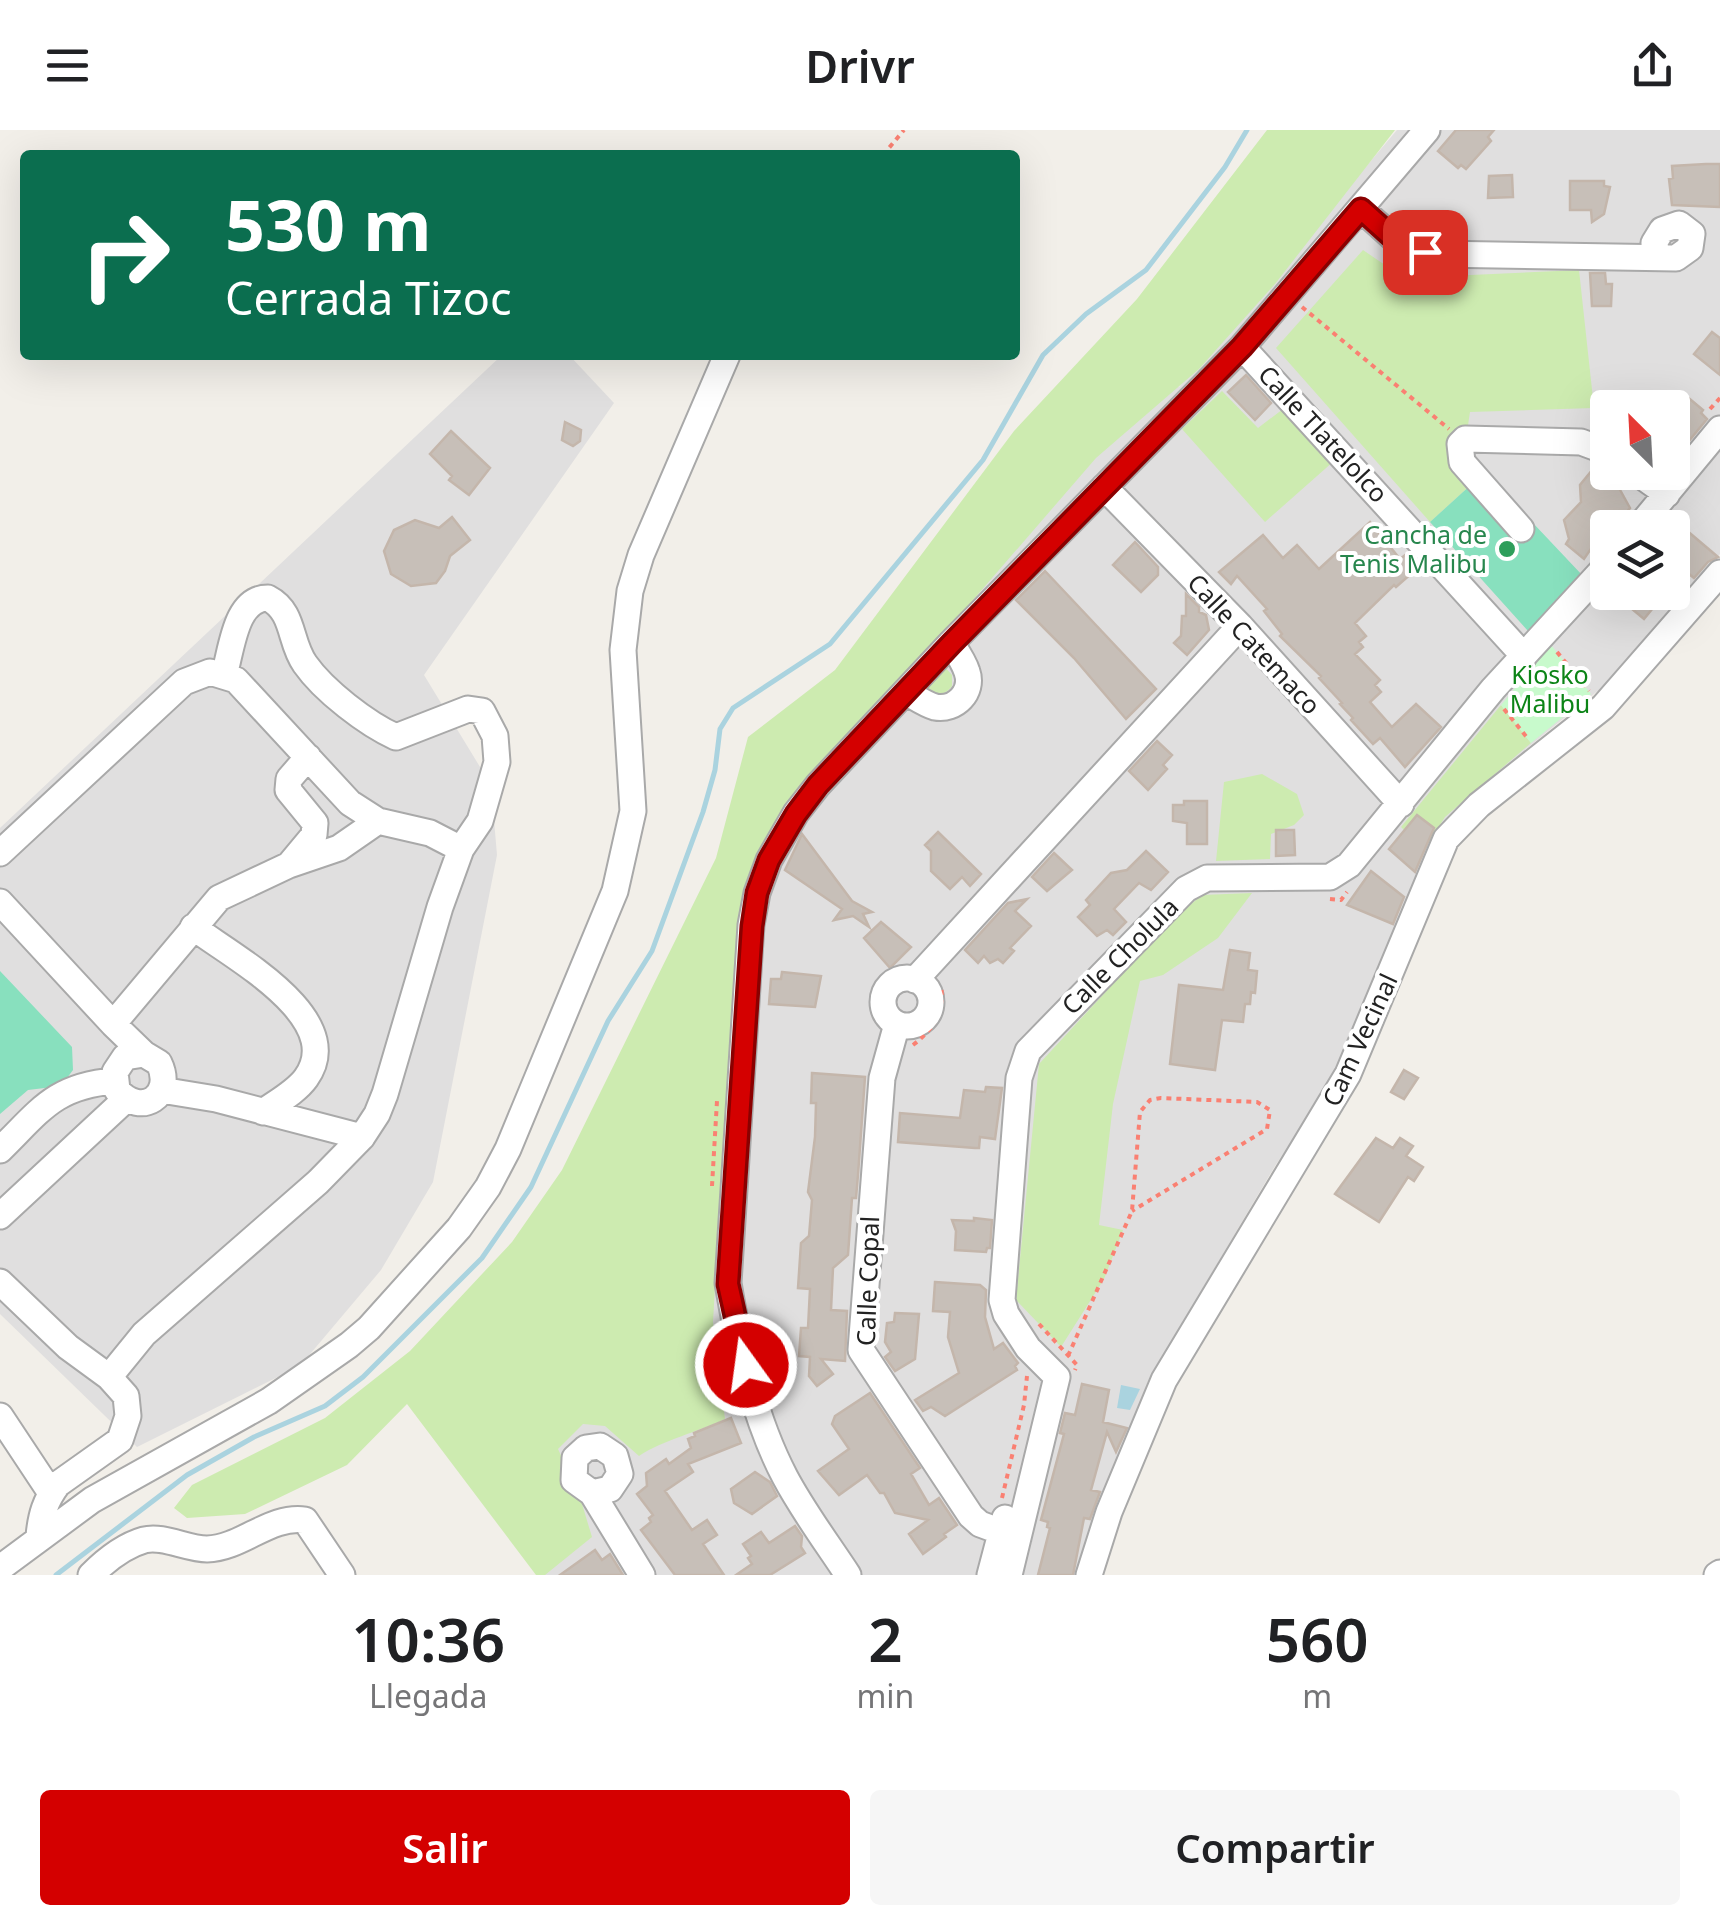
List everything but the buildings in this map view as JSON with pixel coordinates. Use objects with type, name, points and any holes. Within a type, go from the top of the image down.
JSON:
[{"type":"street","points":[[848,1575],[786,1478],[762,1420],[737,1336],[728,1284],[752,926],[764,874],[804,801],[952,643],[1242,347],[1427,130]]},
{"type":"street","points":[[1361,209],[1401,245],[1436,254],[1658,256]]},
{"type":"street","name":"Calle Tlatelolco","points":[[1242,347],[1524,656]]},
{"type":"street","points":[[0,1568],[39,1536],[104,1493],[268,1400],[349,1346],[459,1228],[488,1187],[508,1150],[615,891],[633,812],[623,650],[630,591],[641,555],[725,360]]},
{"type":"street","points":[[1653,510],[1720,429]]},
{"type":"street","points":[[1521,529],[1462,462],[1460,444],[1465,439],[1590,445]]},
{"type":"street","name":"Calle Catemaco","points":[[1104,486],[1240,626],[1401,804]]},
{"type":"street","points":[[1661,490],[1666,494]]},
{"type":"street","name":"Cam Vecinal","points":[[1089,1575],[1110,1512],[1164,1380],[1348,1074],[1446,839],[1480,805],[1603,707],[1720,573]]},
{"type":"street","name":"Calle Cholula","points":[[1059,1369],[1006,1314],[1002,1300],[1019,1078],[1028,1051],[1186,888],[1208,878],[1330,877],[1349,865],[1478,706],[1590,584]]},
{"type":"street","points":[[108,1377],[144,1334],[296,1203],[362,1137],[386,1094],[419,971],[461,849],[480,821],[497,762],[495,736],[482,712],[468,709],[396,736],[376,728],[306,666],[283,609],[268,598],[247,604],[224,675]]},
{"type":"street","name":"Calle Copal","points":[[1010,1535],[980,1524],[971,1516],[861,1350],[882,1078],[897,1024],[919,1022],[928,1011],[927,989],[915,980],[1240,626]]},
{"type":"street","points":[[906,692],[939,708],[963,698],[969,675],[952,643]]},
{"type":"street","points":[[0,853],[184,682],[210,672],[236,680],[350,803],[378,821],[430,833],[461,849]]},
{"type":"street","points":[[289,865],[316,828],[288,790],[289,779],[308,757]]},
{"type":"street","points":[[113,1024],[219,898],[289,865],[339,848],[378,821]]},
{"type":"street","points":[[0,902],[113,1024],[159,1063],[163,1072],[162,1090],[146,1103],[92,1083],[54,1098],[0,1150]]},
{"type":"street","points":[[192,926],[284,992],[311,1027],[315,1042],[309,1074],[264,1112]]},
{"type":"street","points":[[118,1090],[115,1072],[126,1057],[144,1054]]},
{"type":"street","points":[[0,1198],[118,1090]]},
{"type":"street","points":[[0,1216],[118,1090]]},
{"type":"street","points":[[162,1090],[216,1099],[362,1137]]},
{"type":"street","points":[[0,1282],[126,1396],[128,1416],[120,1440],[58,1484],[42,1510],[39,1536]]},
{"type":"street","points":[[990,1575],[1010,1535],[1059,1369]]},
{"type":"street","points":[[0,1416],[50,1494]]},
{"type":"street","points":[[592,1493],[642,1575]]},
{"type":"street","points":[[91,1575],[112,1555],[147,1538],[207,1549],[235,1542],[290,1518],[305,1520],[342,1575]]},
{"type":"street","points":[[1009,1575],[1010,1535]]},
{"type":"path","points":[[887,150],[904,130]]},
{"type":"path","points":[[1288,294],[1465,439]]},
{"type":"path","points":[[1550,645],[1591,694]]},
{"type":"path","points":[[1501,705],[1531,743]]},
{"type":"path","points":[[1323,898],[1341,900],[1350,888]]},
{"type":"path","points":[[712,1191],[710,1172],[718,1092]]},
{"type":"path","points":[[1059,1369],[1132,1211],[1140,1112],[1150,1100],[1257,1102],[1270,1110],[1267,1129],[1132,1211]]},
{"type":"path","points":[[1038,1324],[1059,1369]]},
{"type":"shaded area","points":[[1397,130],[1720,130],[1720,554],[1690,590],[1690,510],[1590,510],[1590,610],[1673,610],[1621,672],[1463,800],[1440,830],[1359,1040],[1275,1166],[1148,1381],[1077,1575],[543,1575],[485,1491],[772,741],[1139,355],[1179,387]]},
{"type":"shaded area","points":[[497,360],[574,360],[614,403],[424,675],[491,785],[497,855],[433,1182],[381,1270],[300,1366],[137,1447],[0,1314],[0,828]]},
{"type":"green space","points":[[1267,130],[1395,130],[1275,284],[1199,369],[1096,458],[799,801],[750,890],[720,1201],[713,1322],[725,1419],[639,1456],[605,1426],[583,1424],[558,1449],[579,1494],[592,1537],[545,1575],[536,1575],[407,1404],[347,1465],[245,1514],[187,1518],[174,1508],[192,1485],[325,1418],[410,1351],[512,1242],[562,1170],[716,858],[748,737],[835,670],[1014,431],[1137,299]]},
{"type":"green space","points":[[1363,250],[1404,278],[1579,270],[1592,390],[1590,408],[1470,412],[1468,444],[1485,472],[1430,522],[1276,348]]},
{"type":"green space","points":[[1222,391],[1258,428],[1283,409],[1334,461],[1265,522],[1182,429]]},
{"type":"green space","name":"Cancha de Tenis Malibu","points":[[1485,472],[1583,576],[1528,631],[1430,522]]},
{"type":"green space","name":"Kiosko Malibu","points":[[1551,645],[1591,694],[1531,743],[1501,705]]},
{"type":"green space","points":[[943,665],[952,675],[952,686],[942,694],[935,693],[924,687]]},
{"type":"green space","points":[[1501,705],[1531,743],[1445,817],[1424,850],[1401,827]]},
{"type":"green space","points":[[1262,774],[1297,794],[1304,815],[1294,825],[1271,834],[1270,859],[1216,861],[1224,782]]},
{"type":"green space","points":[[1252,893],[1218,938],[1163,975],[1140,981],[1113,1104],[1099,1225],[1123,1230],[1104,1279],[1061,1347],[1016,1300],[1039,1064],[1174,918],[1202,895]]},
{"type":"green space","points":[[0,971],[72,1047],[73,1070],[61,1086],[28,1090],[0,1114]]},
{"type":"water","points":[[1121,1385],[1140,1389],[1130,1410],[1117,1408]]},
{"type":"waterway","points":[[56,1575],[187,1475],[254,1437],[325,1406],[363,1377],[482,1258],[531,1187],[608,1021],[652,951],[703,812],[715,770],[720,729],[733,708],[830,644],[983,460],[1043,355],[1086,314],[1146,270],[1225,167],[1247,130]]},
{"type":"place","name":"Cancha de Tenis Malibu","points":[[1507,549]]},
{"type":"route","points":[[746,1365],[728,1284],[735,1142],[754,908],[764,874],[788,826],[818,785],[952,643],[1242,347],[1361,209],[1401,245],[1425,252]]}]
